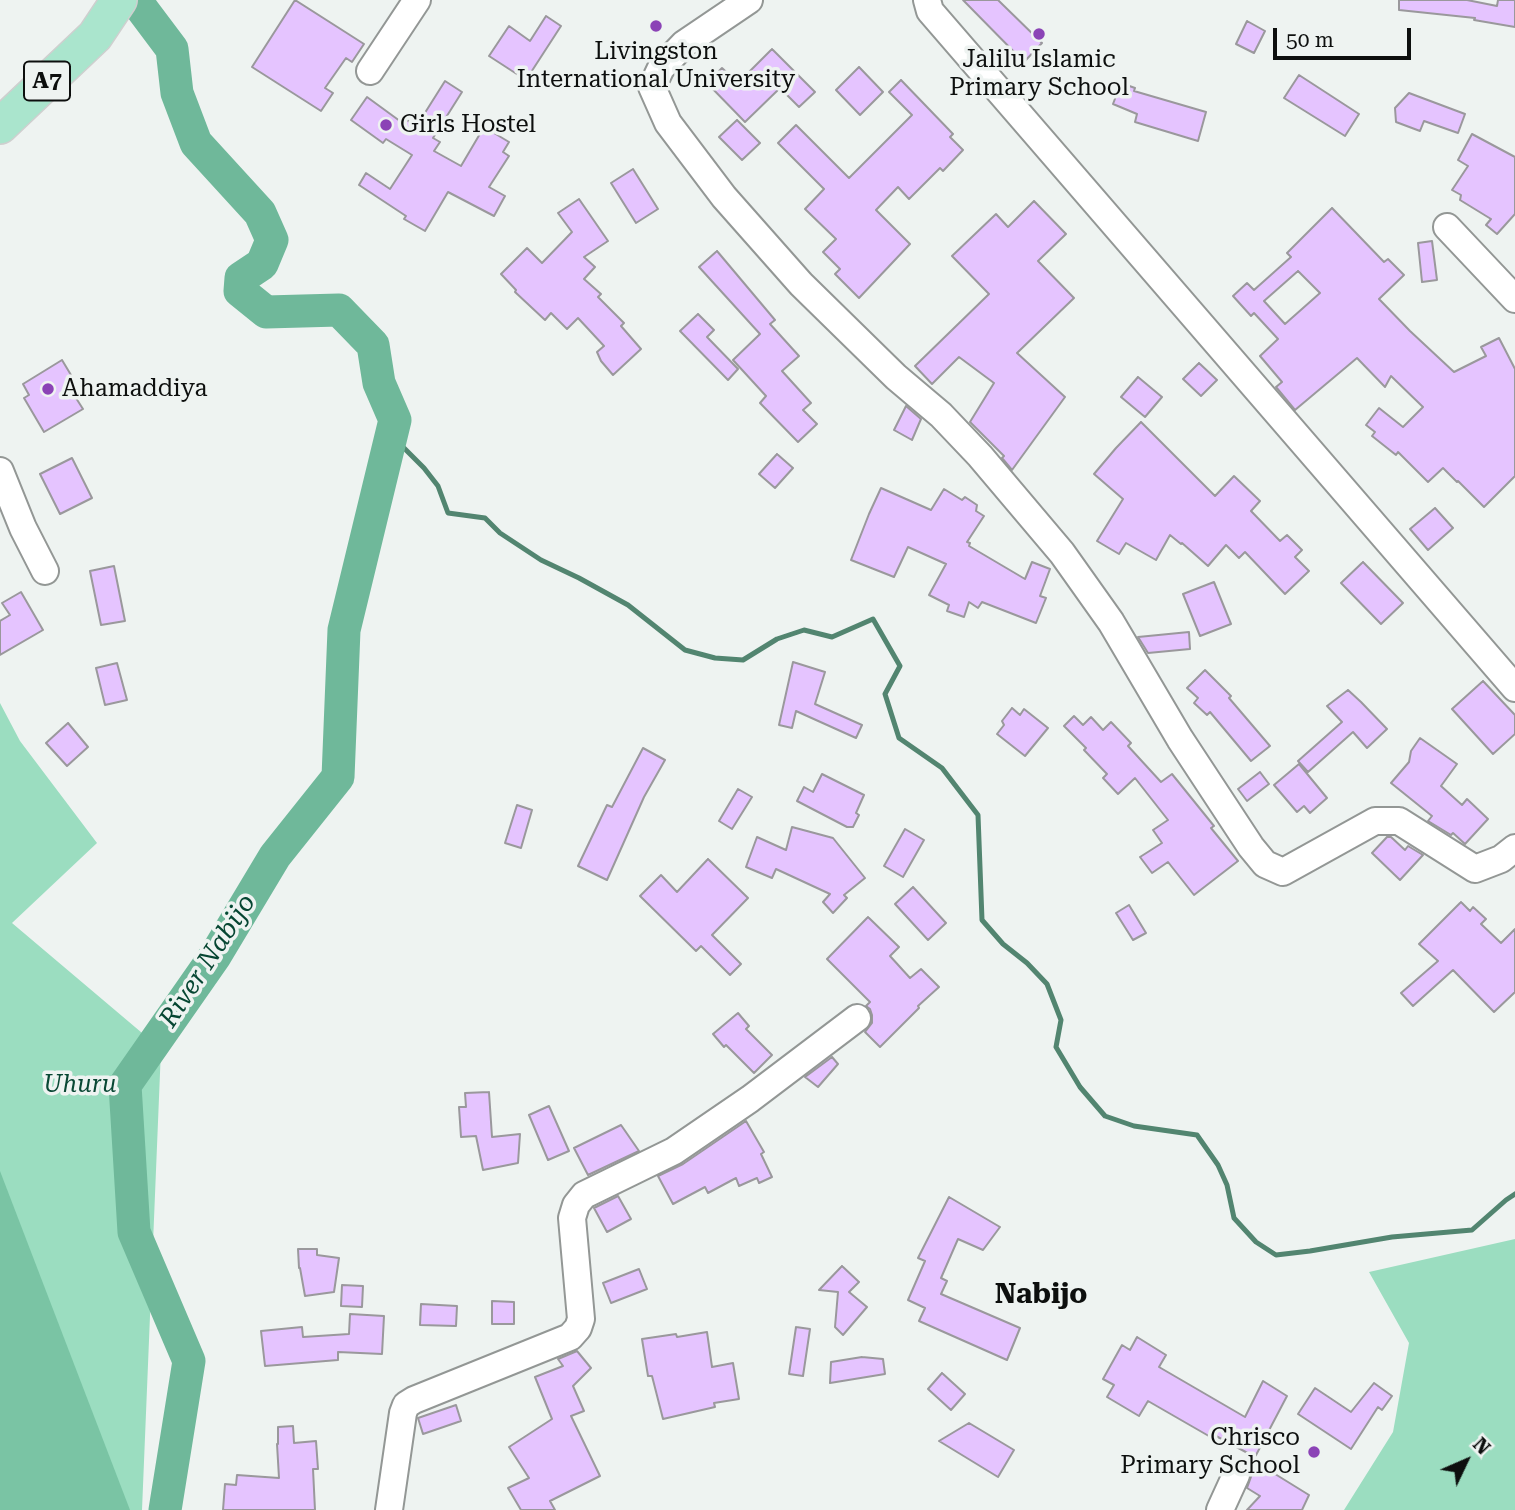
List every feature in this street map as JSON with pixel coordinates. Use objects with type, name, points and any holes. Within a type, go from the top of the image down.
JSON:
[{"type":"main road","name":"A7","points":[[0,126],[95,36],[119,0]]},
{"type":"street","points":[[370,71],[417,0]]},
{"type":"street","points":[[749,0],[684,44],[661,68],[652,87],[668,123],[724,197],[801,284],[896,377],[957,431],[1062,553],[1111,622],[1180,739],[1265,864],[1283,872],[1375,821],[1399,821],[1475,869],[1501,859],[1515,848]]},
{"type":"street","points":[[927,0],[930,11],[1515,688]]},
{"type":"street","points":[[1447,226],[1515,299]]},
{"type":"street","points":[[0,471],[23,528],[45,571]]},
{"type":"street","points":[[389,1510],[406,1405],[414,1399],[570,1337],[578,1328],[581,1318],[572,1218],[576,1205],[584,1195],[674,1152],[750,1099],[857,1018]]},
{"type":"street","points":[[1220,1510],[1236,1475]]},
{"type":"green space","name":"Uhuru","points":[[0,703],[20,741],[97,843],[12,923],[161,1049],[142,1510],[0,1510]]},
{"type":"green space","points":[[0,1171],[130,1510],[0,1510]]},
{"type":"green space","points":[[1515,1239],[1515,1510],[1344,1510],[1393,1432],[1409,1343],[1369,1272]]},
{"type":"building","points":[[295,0],[364,44],[352,62],[346,58],[325,88],[333,93],[321,111],[252,67]]},
{"type":"building","points":[[963,0],[998,0],[1042,43],[1024,62]]},
{"type":"building","points":[[1399,0],[1467,0],[1497,6],[1498,0],[1515,0],[1515,27],[1474,20],[1475,18],[1399,10]]},
{"type":"building","points":[[546,16],[561,26],[526,80],[489,56],[509,26],[530,41]]},
{"type":"building","points":[[1247,21],[1265,31],[1254,53],[1236,44]]},
{"type":"building","points":[[772,49],[815,92],[799,107],[780,88],[745,122],[707,83],[722,68],[738,83]]},
{"type":"building","points":[[859,67],[883,92],[860,115],[836,90]]},
{"type":"building","points":[[1299,75],[1359,114],[1345,136],[1284,98]]},
{"type":"building","points":[[901,80],[953,134],[950,137],[963,150],[943,171],[940,168],[909,199],[898,187],[876,210],[910,244],[859,298],[835,274],[840,269],[823,252],[836,239],[805,209],[824,189],[778,143],[796,125],[849,178],[912,115],[889,92]]},
{"type":"building","points":[[445,81],[462,92],[433,138],[440,142],[434,151],[461,166],[484,127],[509,142],[503,152],[509,156],[489,187],[505,196],[494,216],[448,192],[425,231],[404,219],[406,216],[359,185],[366,173],[390,189],[412,155],[386,139],[383,143],[351,120],[367,97],[404,124],[407,120],[416,127]]},
{"type":"building","points":[[1121,83],[1135,88],[1134,91],[1206,112],[1198,141],[1135,122],[1137,114],[1113,104]]},
{"type":"building","points":[[1409,93],[1465,114],[1458,133],[1424,121],[1420,131],[1396,122],[1395,108]]},
{"type":"building","points":[[737,120],[760,143],[742,160],[719,137]]},
{"type":"building","points":[[1472,134],[1515,157],[1515,214],[1497,234],[1486,225],[1491,219],[1460,200],[1461,195],[1452,190],[1468,166],[1458,160]]},
{"type":"building","points":[[633,169],[658,209],[636,223],[611,183]]},
{"type":"building","points":[[579,199],[608,241],[584,257],[595,267],[584,279],[601,294],[598,297],[624,323],[621,326],[641,349],[613,375],[597,352],[604,346],[578,318],[567,329],[551,313],[545,320],[515,292],[501,274],[527,248],[542,263],[572,232],[558,213]]},
{"type":"building","points":[[1034,201],[1066,234],[1038,261],[1074,298],[1017,353],[1065,397],[1012,470],[1002,458],[1004,456],[970,422],[994,383],[959,357],[932,384],[915,366],[989,294],[952,256],[996,214],[1008,227]]},
{"type":"building","points":[[1332,208],[1384,262],[1388,259],[1404,275],[1379,299],[1454,372],[1486,356],[1481,347],[1499,338],[1515,369],[1515,476],[1484,507],[1443,468],[1428,482],[1398,452],[1396,455],[1372,436],[1375,432],[1366,425],[1379,408],[1403,427],[1423,407],[1391,376],[1385,387],[1357,358],[1295,410],[1276,387],[1282,382],[1260,356],[1278,339],[1254,313],[1251,316],[1233,296],[1247,283],[1254,290],[1291,257],[1287,253]],"holes":[[[1298,271],[1320,293],[1285,324],[1264,301]]]},
{"type":"building","points":[[1432,241],[1437,280],[1422,282],[1418,243]]},
{"type":"building","points":[[717,251],[775,320],[770,324],[799,356],[782,371],[811,403],[803,410],[817,424],[798,442],[760,403],[766,396],[733,360],[760,334],[699,267]]},
{"type":"building","points":[[698,314],[714,330],[707,337],[738,369],[728,380],[680,331]]},
{"type":"building","name":"Ahamaddiya","points":[[62,360],[74,380],[67,384],[83,409],[44,432],[24,398],[29,395],[23,384]]},
{"type":"building","points":[[1199,363],[1217,380],[1201,396],[1183,379]]},
{"type":"building","points":[[1138,377],[1162,397],[1145,417],[1121,397]]},
{"type":"building","points":[[906,406],[921,419],[912,440],[894,430]]},
{"type":"building","points":[[1141,422],[1215,496],[1234,476],[1260,501],[1251,511],[1280,541],[1287,535],[1302,550],[1295,557],[1309,571],[1285,594],[1245,552],[1239,558],[1226,545],[1208,566],[1170,535],[1156,560],[1126,543],[1119,554],[1097,541],[1123,499],[1094,474]]},
{"type":"building","points":[[777,454],[793,468],[775,488],[759,474]]},
{"type":"building","points":[[72,458],[92,498],[60,514],[40,474]]},
{"type":"building","points":[[881,488],[931,510],[944,489],[977,505],[976,511],[984,516],[967,542],[970,543],[969,546],[1025,579],[1032,562],[1050,569],[1040,596],[1046,598],[1036,623],[982,602],[978,608],[969,602],[964,617],[947,611],[949,605],[929,595],[946,564],[908,547],[894,577],[851,560]]},
{"type":"building","points":[[1435,508],[1453,528],[1428,550],[1410,529]]},
{"type":"building","points":[[1363,562],[1403,603],[1381,624],[1341,583]]},
{"type":"building","points":[[114,566],[125,621],[101,625],[90,571]]},
{"type":"building","points":[[1214,582],[1231,624],[1200,636],[1183,594]]},
{"type":"building","points":[[21,592],[43,630],[0,655],[0,621],[10,615],[2,603]]},
{"type":"building","points":[[1189,632],[1190,649],[1148,653],[1138,637]]},
{"type":"building","points":[[793,662],[825,672],[815,704],[862,725],[856,738],[796,711],[792,728],[779,725]]},
{"type":"building","points":[[117,663],[127,700],[105,705],[96,668]]},
{"type":"building","points":[[1205,670],[1231,696],[1229,698],[1270,746],[1251,761],[1210,712],[1207,715],[1194,703],[1198,698],[1187,688]]},
{"type":"building","points":[[1483,681],[1515,715],[1515,734],[1493,754],[1452,709]]},
{"type":"building","points":[[1348,690],[1387,729],[1367,748],[1353,732],[1308,772],[1298,761],[1342,722],[1327,706]]},
{"type":"building","points":[[1012,708],[1020,715],[1024,709],[1048,728],[1025,756],[997,734],[1004,725],[1002,721]]},
{"type":"building","points":[[1074,716],[1083,725],[1091,717],[1103,730],[1111,722],[1131,743],[1128,746],[1161,782],[1172,774],[1238,861],[1194,895],[1168,862],[1152,873],[1140,857],[1162,843],[1153,830],[1168,820],[1135,778],[1118,794],[1103,778],[1107,774],[1064,726]]},
{"type":"building","points":[[68,723],[88,747],[67,766],[46,743]]},
{"type":"building","points":[[1420,738],[1457,764],[1441,786],[1462,805],[1467,799],[1488,819],[1465,844],[1453,833],[1451,835],[1428,821],[1432,816],[1391,783],[1409,762],[1411,751]]},
{"type":"building","points":[[643,748],[665,760],[644,797],[607,880],[578,866],[607,805],[612,807]]},
{"type":"building","points":[[1299,764],[1327,798],[1310,813],[1304,806],[1297,812],[1274,785]]},
{"type":"building","points":[[1260,772],[1269,784],[1247,801],[1238,789]]},
{"type":"building","points":[[822,774],[864,795],[853,827],[847,827],[797,801],[804,787],[813,792]]},
{"type":"building","points":[[738,789],[752,797],[732,829],[719,821]]},
{"type":"building","points":[[517,805],[532,810],[521,848],[505,843]]},
{"type":"building","points":[[792,827],[833,838],[865,878],[844,895],[847,898],[833,913],[823,902],[830,894],[776,869],[772,878],[746,867],[757,837],[786,850]]},
{"type":"building","points":[[905,829],[924,840],[903,877],[884,866]]},
{"type":"building","points":[[1387,837],[1391,837],[1405,850],[1408,846],[1423,855],[1400,880],[1372,853]]},
{"type":"building","points":[[708,859],[748,898],[712,935],[741,964],[730,975],[701,946],[696,951],[640,896],[661,875],[677,892]]},
{"type":"building","points":[[913,887],[946,923],[928,940],[895,904]]},
{"type":"building","points":[[1461,902],[1470,911],[1473,907],[1486,919],[1481,924],[1501,943],[1515,929],[1515,992],[1494,1012],[1453,970],[1413,1006],[1401,993],[1438,961],[1419,944]]},
{"type":"building","points":[[1129,905],[1146,933],[1133,940],[1116,913]]},
{"type":"building","points":[[868,917],[899,947],[890,956],[910,978],[921,969],[939,987],[880,1047],[865,1032],[872,1023],[870,1009],[866,1006],[870,1002],[827,959]]},
{"type":"building","points":[[738,1013],[749,1026],[746,1029],[772,1055],[754,1073],[713,1034]]},
{"type":"building","points":[[832,1057],[838,1064],[818,1087],[805,1077]]},
{"type":"building","points":[[489,1092],[492,1137],[520,1134],[518,1163],[483,1170],[476,1136],[461,1137],[459,1107],[466,1107],[465,1093]]},
{"type":"building","points":[[549,1106],[569,1151],[548,1160],[529,1115]]},
{"type":"building","points":[[746,1121],[764,1152],[761,1154],[772,1177],[759,1183],[757,1178],[739,1186],[736,1178],[708,1193],[705,1187],[673,1204],[658,1176],[683,1164]]},
{"type":"building","points":[[621,1125],[639,1151],[588,1175],[574,1148]]},
{"type":"building","points":[[618,1196],[631,1219],[607,1232],[594,1208]]},
{"type":"building","points":[[949,1197],[1000,1227],[983,1250],[958,1239],[941,1278],[947,1281],[941,1294],[1020,1328],[1007,1360],[919,1321],[925,1308],[908,1300],[925,1261],[918,1258]]},
{"type":"building","points":[[298,1249],[317,1249],[317,1255],[339,1258],[334,1292],[305,1296]]},
{"type":"building","points":[[842,1266],[859,1282],[849,1292],[867,1307],[843,1335],[835,1327],[838,1292],[819,1290]]},
{"type":"building","points":[[639,1269],[647,1289],[611,1303],[603,1283]]},
{"type":"building","points":[[342,1285],[363,1286],[362,1307],[341,1306]]},
{"type":"building","points":[[492,1301],[514,1302],[514,1324],[492,1324]]},
{"type":"building","points":[[421,1304],[457,1306],[456,1326],[420,1325]]},
{"type":"building","points":[[350,1314],[384,1316],[382,1354],[338,1352],[338,1360],[265,1366],[261,1331],[302,1327],[303,1337],[349,1334]]},
{"type":"building","points":[[796,1327],[810,1329],[803,1376],[789,1374]]},
{"type":"building","points":[[707,1332],[712,1367],[733,1363],[739,1399],[714,1403],[715,1407],[663,1419],[652,1376],[648,1376],[642,1339]]},
{"type":"building","points":[[1137,1337],[1166,1355],[1159,1367],[1245,1417],[1263,1381],[1287,1396],[1255,1457],[1216,1436],[1214,1439],[1148,1401],[1139,1416],[1107,1397],[1114,1385],[1103,1379],[1122,1345],[1130,1350]]},
{"type":"building","points":[[577,1351],[591,1368],[573,1386],[584,1411],[571,1416],[600,1476],[550,1501],[555,1510],[521,1510],[508,1488],[529,1478],[509,1447],[552,1419],[535,1377],[563,1366],[558,1359]]},
{"type":"building","points":[[862,1357],[883,1359],[885,1374],[830,1383],[831,1362]]},
{"type":"building","points":[[942,1373],[965,1394],[951,1410],[928,1389]]},
{"type":"building","points":[[1374,1383],[1392,1396],[1382,1410],[1378,1407],[1351,1449],[1298,1414],[1315,1388],[1351,1412]]},
{"type":"building","points":[[456,1405],[461,1421],[423,1434],[418,1418]]},
{"type":"building","points":[[969,1423],[1014,1450],[998,1477],[939,1441]]},
{"type":"building","points":[[293,1426],[294,1443],[316,1441],[318,1469],[313,1469],[315,1510],[223,1510],[225,1484],[236,1485],[237,1475],[279,1478],[278,1427]]},
{"type":"building","points":[[1254,1461],[1309,1495],[1302,1510],[1247,1510],[1260,1496],[1247,1488],[1252,1474],[1250,1468]]},
{"type":"waterway","name":"River Nabijo","points":[[138,0],[172,49],[177,93],[196,143],[260,213],[272,240],[262,264],[241,278],[240,291],[266,312],[339,310],[373,345],[379,383],[395,420],[344,630],[338,777],[275,856],[215,956],[125,1085],[134,1232],[189,1361],[165,1510]]},
{"type":"waterway","points":[[391,435],[438,486],[448,513],[485,518],[500,533],[541,560],[628,605],[685,650],[715,658],[743,660],[777,639],[804,630],[832,637],[873,619],[900,666],[885,694],[899,738],[942,768],[978,815],[982,920],[1003,944],[1047,984],[1061,1020],[1056,1047],[1080,1087],[1105,1116],[1134,1126],[1197,1135],[1218,1165],[1227,1185],[1234,1218],[1256,1242],[1276,1255],[1392,1237],[1472,1230],[1515,1194]]},
{"type":"place","name":"Livingston International University","points":[[656,26]]},
{"type":"place","name":"Jalilu Islamic Primary School","points":[[1039,34]]},
{"type":"place","name":"Girls Hostel","points":[[386,125]]},
{"type":"place","name":"Ahamaddiya","points":[[48,389]]},
{"type":"place","name":"Chrisco Primary School","points":[[1314,1452]]},
{"type":"district","name":"Nabijo","points":[[1041,1295]]}]
